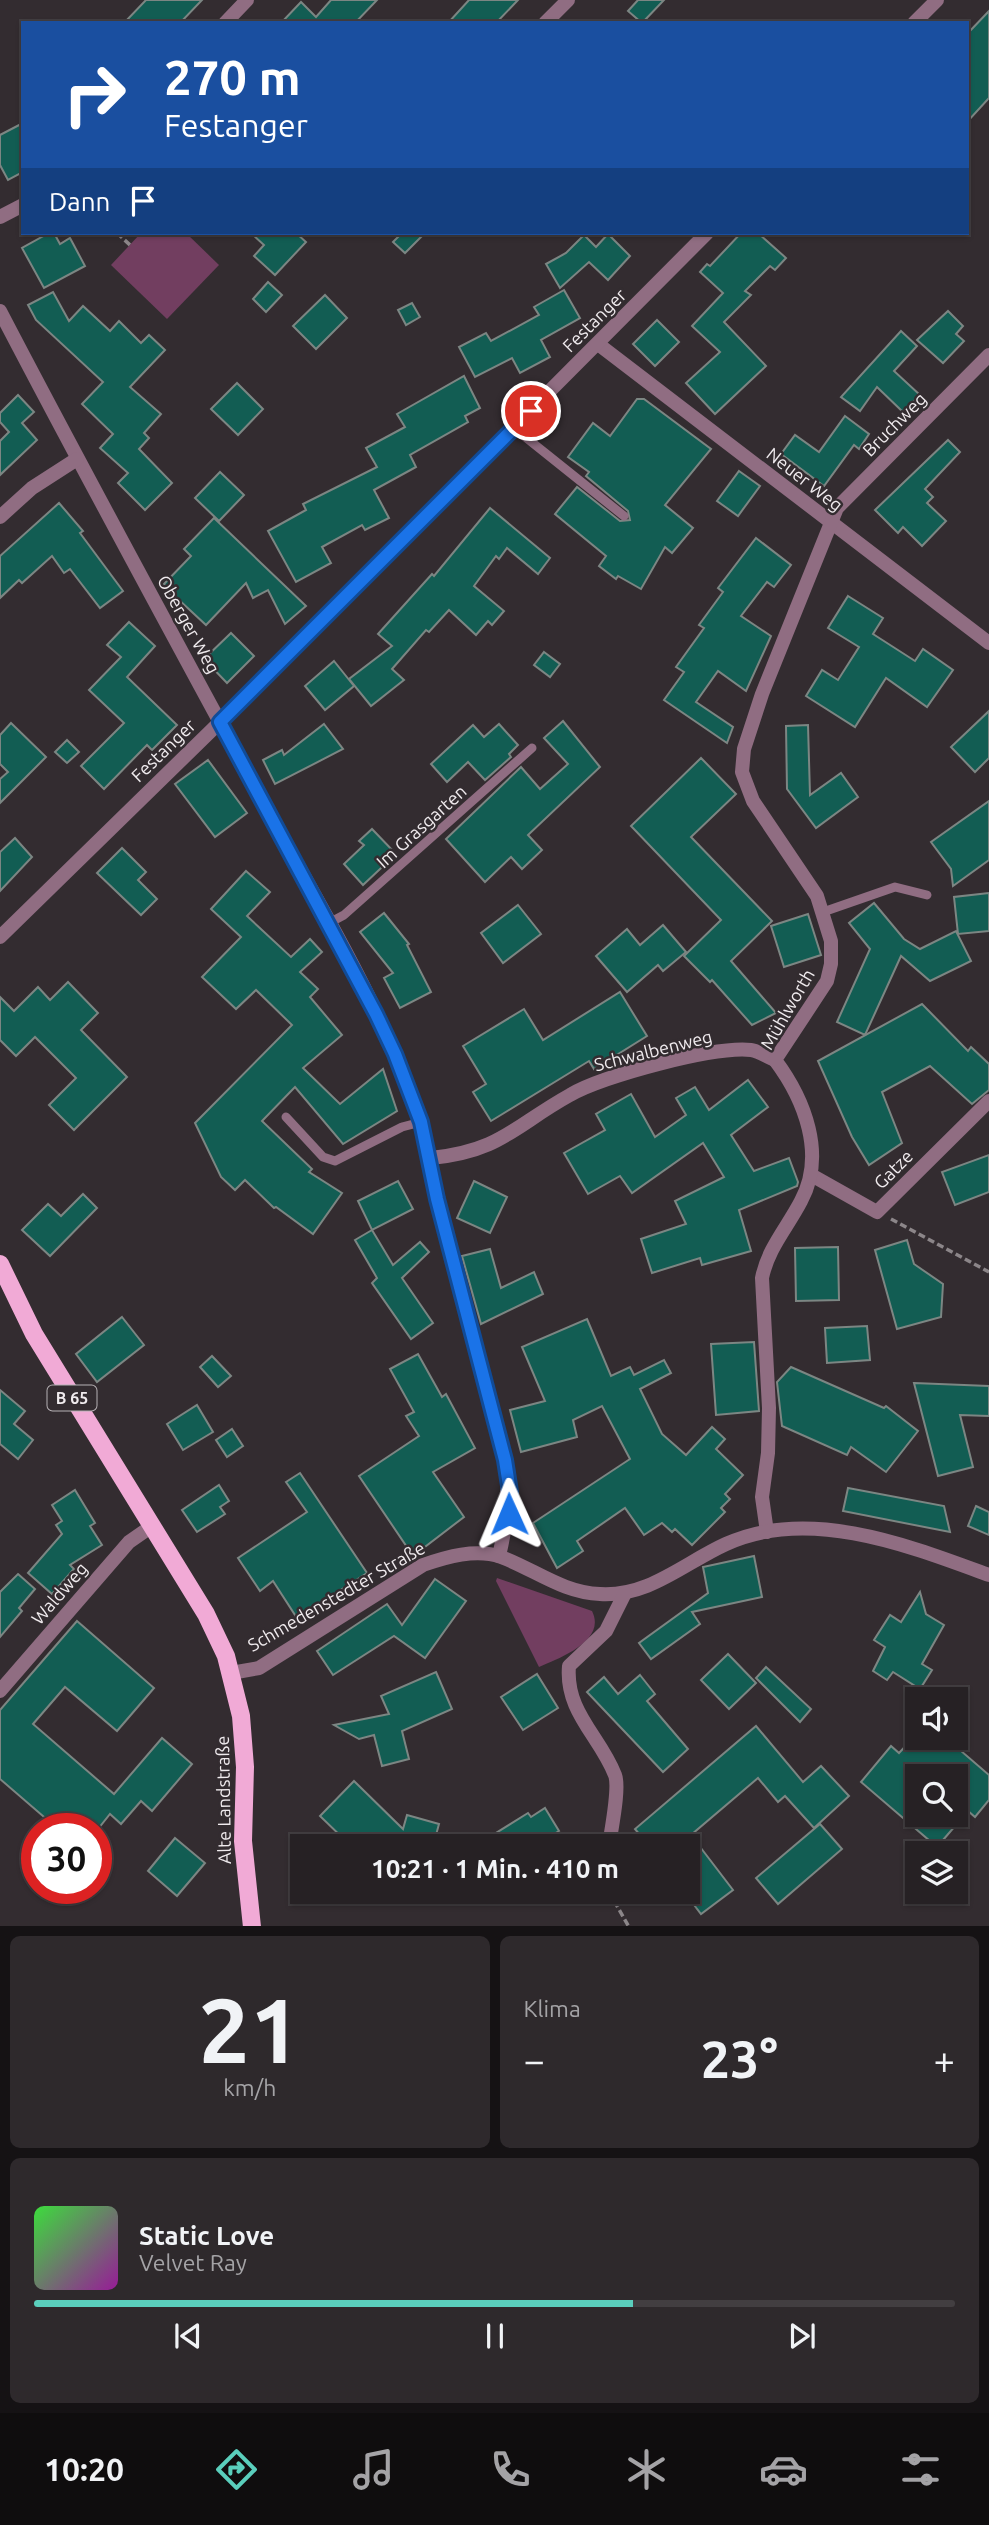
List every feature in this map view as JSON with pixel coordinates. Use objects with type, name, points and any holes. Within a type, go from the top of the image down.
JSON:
[{"type":"main road","name":"Schmedenstedter Straße","points":[[0,1264],[34,1334],[206,1614],[231,1673]]},
{"type":"main road","name":"Alte Landstraße","points":[[231,1673],[241,1716],[245,1767],[243,1840],[252,1926]]},
{"type":"street","points":[[227,21],[247,0]]},
{"type":"street","points":[[547,21],[568,0]]},
{"type":"street","points":[[916,21],[937,0]]},
{"type":"street","points":[[0,217],[21,206]]},
{"type":"street","name":"Festanger","points":[[0,937],[220,722],[705,235]]},
{"type":"street","name":"Oberger Weg","points":[[0,311],[77,459],[329,923],[395,1054],[421,1122],[431,1158],[437,1199],[505,1460],[510,1492],[509,1514],[499,1556]]},
{"type":"street","name":"Neuer Weg","points":[[597,344],[989,643]]},
{"type":"street","name":"Bruchweg","points":[[829,522],[837,508],[989,355]]},
{"type":"street","points":[[0,517],[32,488],[77,459]]},
{"type":"street","name":"Mühlworth","points":[[813,1176],[813,1144],[801,1105],[790,1080],[775,1060],[827,981],[831,964],[831,941],[823,912],[806,879],[753,801],[742,772],[744,749],[762,694],[829,522]]},
{"type":"street","name":"Schwalbenweg","points":[[431,1158],[463,1155],[498,1142],[570,1094],[647,1067],[731,1050],[753,1050],[775,1060]]},
{"type":"street","name":"Gatze","points":[[813,1176],[877,1212],[989,1101]]},
{"type":"street","points":[[767,1532],[762,1497],[769,1430],[762,1278],[765,1260],[813,1176]]},
{"type":"street","name":"Waldweg","points":[[0,1691],[129,1542],[152,1527]]},
{"type":"street","name":"Schmedenstedter Straße","points":[[231,1673],[260,1668],[423,1565],[448,1556],[499,1556],[575,1590],[599,1595],[625,1593],[646,1588],[726,1544],[767,1532],[805,1528],[859,1536],[931,1554],[989,1575]]},
{"type":"street","points":[[610,1834],[616,1777],[578,1714],[568,1679],[569,1666],[606,1630],[625,1593]]},
{"type":"lane","points":[[514,428],[624,516]]},
{"type":"lane","name":"Im Grasgarten","points":[[329,923],[344,915],[533,748]]},
{"type":"lane","points":[[823,912],[895,887],[927,895]]},
{"type":"lane","points":[[286,1117],[323,1157],[335,1161],[402,1127],[421,1122]]},
{"type":"path","points":[[119,235],[130,245]]},
{"type":"path","points":[[877,1212],[989,1272]]},
{"type":"path","points":[[616,1904],[628,1926]]},
{"type":"shaded area","points":[[139,235],[188,235],[219,265],[167,319],[111,265]]},
{"type":"shaded area","points":[[497,1578],[592,1611],[595,1622],[593,1631],[579,1647],[539,1667],[496,1581]]},
{"type":"building","points":[[146,0],[202,0],[182,21],[126,21]]},
{"type":"building","points":[[331,0],[377,0],[357,21],[283,21],[301,2],[316,17]]},
{"type":"building","points":[[469,0],[518,0],[498,21],[450,21]]},
{"type":"building","points":[[638,0],[664,0],[644,21],[640,21],[628,11]]},
{"type":"building","points":[[989,11],[989,98],[969,120],[969,32]]},
{"type":"building","points":[[21,124],[21,173],[8,180],[0,165],[0,135]]},
{"type":"building","points":[[45,235],[55,235],[60,244],[70,238],[85,266],[44,288],[22,248]]},
{"type":"building","points":[[253,235],[298,235],[306,242],[275,275],[254,256],[264,245]]},
{"type":"building","points":[[400,235],[423,235],[405,253],[393,242]]},
{"type":"building","points":[[584,235],[596,247],[609,235],[630,256],[608,280],[589,262],[560,288],[546,264],[566,253]]},
{"type":"building","points":[[739,235],[760,235],[786,258],[775,270],[770,266],[745,291],[751,295],[724,322],[766,366],[715,414],[686,383],[720,352],[692,326],[723,293],[700,272],[707,264],[710,266]]},
{"type":"building","points":[[268,282],[282,295],[266,312],[253,299]]},
{"type":"building","points":[[564,290],[580,318],[541,340],[550,357],[520,373],[512,358],[475,377],[459,347],[486,333],[491,341],[539,315],[534,307]]},
{"type":"building","points":[[53,292],[69,321],[83,306],[110,331],[119,321],[141,343],[149,335],[165,350],[130,387],[161,414],[144,433],[149,438],[139,449],[172,483],[145,510],[118,483],[128,473],[100,448],[113,434],[82,404],[103,382],[36,320],[28,305]]},
{"type":"building","points":[[325,295],[347,318],[316,349],[293,326]]},
{"type":"building","points":[[412,303],[420,317],[406,325],[398,310]]},
{"type":"building","points":[[948,311],[963,326],[956,334],[964,341],[943,363],[917,340]]},
{"type":"building","points":[[657,320],[679,342],[655,366],[633,344]]},
{"type":"building","points":[[901,331],[917,346],[894,371],[920,395],[903,412],[877,387],[860,411],[841,397]]},
{"type":"building","points":[[464,376],[480,408],[465,416],[468,422],[410,455],[416,467],[374,490],[389,518],[365,530],[362,525],[322,547],[331,563],[296,582],[268,531],[306,510],[303,504],[377,467],[366,448],[405,427],[397,414]]},
{"type":"building","points":[[237,383],[263,409],[238,435],[211,409]]},
{"type":"building","points":[[18,395],[34,412],[22,423],[37,440],[0,475],[0,441],[9,432],[0,422],[0,413]]},
{"type":"building","points":[[637,399],[644,399],[711,449],[665,505],[693,528],[672,553],[665,547],[641,589],[618,576],[616,579],[599,566],[606,556],[555,514],[577,487],[620,521],[630,520],[628,511],[586,476],[589,472],[568,457],[593,423],[610,436]]},
{"type":"building","points":[[845,416],[869,434],[859,449],[854,445],[824,486],[781,454],[795,435],[819,452]]},
{"type":"building","points":[[948,440],[960,452],[925,489],[933,497],[927,503],[946,521],[922,546],[903,527],[898,533],[875,510]]},
{"type":"building","points":[[739,471],[760,486],[738,516],[717,501]]},
{"type":"building","points":[[220,472],[244,495],[219,521],[195,498]]},
{"type":"building","points":[[59,503],[83,531],[80,533],[123,591],[100,608],[70,569],[64,573],[52,556],[22,583],[19,580],[0,598],[0,556]]},
{"type":"building","points":[[490,508],[550,558],[538,574],[507,548],[499,559],[496,556],[474,586],[504,611],[492,625],[488,621],[476,635],[449,610],[429,632],[426,630],[392,669],[404,680],[371,706],[349,679],[392,646],[378,634],[432,574],[434,576]]},
{"type":"building","points":[[214,518],[306,606],[285,624],[268,590],[253,598],[246,583],[206,625],[178,599],[175,603],[164,584],[191,556],[184,549]]},
{"type":"building","points":[[756,538],[791,565],[774,587],[767,582],[741,616],[771,636],[746,691],[718,671],[696,702],[733,727],[727,743],[664,700],[684,672],[676,667],[704,628],[699,625],[723,592],[718,588]]},
{"type":"building","points":[[848,596],[883,618],[873,634],[915,661],[923,649],[953,670],[927,707],[886,678],[855,727],[806,696],[822,670],[838,680],[859,647],[828,628]]},
{"type":"building","points":[[129,622],[155,646],[127,677],[177,725],[152,750],[147,745],[104,789],[81,766],[124,723],[89,690],[121,657],[107,645]]},
{"type":"building","points":[[231,633],[254,656],[227,683],[204,659]]},
{"type":"building","points":[[544,652],[560,664],[550,677],[534,665]]},
{"type":"building","points":[[334,661],[354,686],[325,710],[305,686]]},
{"type":"building","points":[[989,711],[989,758],[975,772],[951,747]]},
{"type":"building","points":[[563,721],[600,767],[528,835],[542,850],[522,869],[511,857],[485,882],[446,839],[521,767],[540,789],[568,764],[544,738]]},
{"type":"building","points":[[11,723],[46,757],[0,803],[0,779],[8,772],[0,764],[0,735]]},
{"type":"building","points":[[324,724],[343,749],[275,784],[263,760],[282,750],[284,755]]},
{"type":"building","points":[[499,724],[518,745],[509,754],[511,757],[485,780],[468,762],[447,782],[431,764],[473,725],[484,737]]},
{"type":"building","points":[[808,725],[810,795],[841,773],[858,797],[816,828],[787,789],[786,726]]},
{"type":"building","points":[[67,740],[79,752],[67,763],[55,752]]},
{"type":"building","points":[[701,758],[736,794],[691,837],[772,921],[731,961],[776,1013],[752,1025],[712,980],[710,982],[684,956],[721,920],[631,826]]},
{"type":"building","points":[[208,760],[247,813],[215,837],[175,784]]},
{"type":"building","points":[[989,801],[989,860],[953,886],[951,869],[931,842]]},
{"type":"building","points":[[372,829],[396,854],[363,885],[344,864],[364,845],[359,841]]},
{"type":"building","points":[[15,838],[32,857],[0,891],[0,852]]},
{"type":"building","points":[[122,848],[146,872],[138,880],[157,899],[141,915],[97,873]]},
{"type":"building","points":[[246,871],[270,892],[247,916],[291,957],[310,939],[322,952],[300,972],[318,989],[310,997],[342,1035],[303,1068],[340,1104],[383,1069],[397,1111],[343,1144],[295,1087],[262,1121],[312,1169],[309,1172],[342,1193],[313,1234],[274,1208],[245,1180],[235,1190],[221,1177],[195,1123],[292,1025],[256,990],[236,1009],[202,977],[241,937],[211,909]]},
{"type":"building","points":[[989,893],[989,931],[958,934],[954,897]]},
{"type":"building","points":[[874,903],[904,939],[920,949],[956,931],[971,961],[930,981],[901,956],[865,1035],[837,1022],[870,949],[849,923]]},
{"type":"building","points":[[518,905],[541,934],[503,963],[481,933]]},
{"type":"building","points":[[384,913],[409,944],[407,945],[431,992],[400,1008],[384,978],[393,973],[360,932]]},
{"type":"building","points":[[808,914],[821,955],[784,967],[771,926]]},
{"type":"building","points":[[663,925],[686,952],[663,971],[658,965],[627,992],[596,956],[627,929],[640,945]]},
{"type":"building","points":[[68,982],[98,1013],[81,1030],[127,1077],[74,1130],[49,1105],[76,1078],[35,1037],[16,1056],[0,1040],[0,997],[14,1011],[38,987],[50,1000]]},
{"type":"building","points":[[620,992],[647,1036],[594,1069],[589,1061],[491,1121],[473,1092],[486,1084],[463,1046],[524,1009],[543,1040]]},
{"type":"building","points":[[922,1004],[968,1051],[971,1047],[989,1064],[989,1090],[972,1104],[930,1066],[882,1092],[902,1143],[869,1165],[852,1137],[818,1061]]},
{"type":"building","points":[[748,1080],[768,1107],[731,1135],[754,1171],[789,1158],[797,1186],[739,1210],[751,1251],[702,1265],[700,1258],[652,1273],[641,1239],[686,1224],[675,1201],[724,1177],[703,1143],[632,1193],[620,1176],[588,1194],[564,1153],[605,1130],[596,1114],[631,1094],[655,1137],[686,1115],[676,1098],[695,1087],[709,1110]]},
{"type":"building","points":[[989,1155],[989,1192],[955,1205],[942,1172]]},
{"type":"building","points":[[398,1181],[413,1209],[372,1230],[358,1201]]},
{"type":"building","points":[[474,1181],[507,1197],[490,1233],[457,1218]]},
{"type":"building","points":[[83,1194],[97,1208],[50,1256],[22,1230],[48,1204],[61,1216]]},
{"type":"building","points":[[372,1230],[393,1265],[420,1242],[429,1252],[402,1278],[433,1323],[411,1339],[372,1283],[377,1278],[355,1240]]},
{"type":"building","points":[[907,1240],[914,1264],[943,1284],[941,1317],[897,1329],[875,1250]]},
{"type":"building","points":[[838,1247],[839,1300],[796,1301],[795,1248]]},
{"type":"building","points":[[490,1249],[501,1288],[534,1272],[543,1294],[481,1324],[462,1256]]},
{"type":"building","points":[[122,1317],[144,1345],[97,1382],[76,1354]]},
{"type":"building","points":[[587,1319],[611,1376],[630,1367],[634,1375],[664,1360],[671,1373],[640,1389],[662,1434],[686,1455],[712,1427],[725,1439],[716,1449],[743,1475],[725,1494],[730,1499],[721,1508],[725,1512],[692,1545],[675,1529],[672,1532],[662,1523],[644,1535],[625,1508],[577,1541],[583,1551],[557,1568],[533,1523],[630,1459],[602,1406],[573,1420],[577,1437],[521,1452],[510,1410],[545,1401],[522,1347]]},
{"type":"building","points":[[867,1326],[870,1360],[827,1363],[825,1328]]},
{"type":"building","points":[[754,1342],[759,1411],[716,1415],[711,1344]]},
{"type":"building","points":[[418,1354],[442,1397],[446,1394],[475,1448],[433,1472],[464,1517],[413,1556],[359,1476],[419,1436],[406,1416],[414,1412],[390,1369]]},
{"type":"building","points":[[212,1356],[231,1376],[218,1387],[200,1367]]},
{"type":"building","points":[[791,1367],[884,1408],[886,1406],[918,1431],[886,1472],[851,1447],[847,1455],[782,1426],[777,1382]]},
{"type":"building","points":[[914,1383],[989,1386],[989,1416],[960,1415],[973,1467],[938,1476]]},
{"type":"building","points":[[0,1390],[25,1411],[14,1424],[33,1440],[18,1459],[0,1444]]},
{"type":"building","points":[[197,1405],[213,1432],[183,1450],[167,1424]]},
{"type":"building","points":[[232,1429],[243,1446],[227,1457],[216,1440]]},
{"type":"building","points":[[300,1473],[367,1573],[297,1618],[273,1581],[260,1591],[238,1558],[307,1512],[286,1482]]},
{"type":"building","points":[[219,1485],[229,1501],[220,1507],[225,1514],[197,1532],[182,1510]]},
{"type":"building","points":[[848,1488],[944,1506],[950,1532],[843,1511]]},
{"type":"building","points":[[75,1490],[95,1523],[90,1526],[102,1545],[70,1565],[74,1569],[52,1594],[28,1573],[62,1534],[56,1525],[62,1521],[52,1505]]},
{"type":"building","points":[[976,1506],[989,1512],[989,1535],[968,1526]]},
{"type":"building","points":[[754,1556],[762,1597],[692,1612],[700,1624],[651,1659],[639,1643],[708,1593],[703,1567]]},
{"type":"building","points":[[18,1574],[35,1589],[19,1608],[22,1611],[0,1637],[0,1592]]},
{"type":"building","points":[[435,1579],[466,1601],[425,1658],[394,1636],[333,1675],[317,1651],[387,1604],[402,1625]]},
{"type":"building","points":[[920,1592],[926,1614],[944,1625],[922,1664],[932,1670],[921,1687],[893,1672],[887,1680],[873,1671],[885,1647],[874,1640],[890,1615],[901,1622]]},
{"type":"building","points":[[77,1621],[154,1688],[117,1731],[65,1687],[33,1724],[114,1794],[162,1738],[192,1764],[152,1811],[141,1801],[121,1824],[112,1813],[39,1813],[0,1779],[0,1710]]},
{"type":"building","points":[[728,1654],[756,1683],[729,1709],[701,1680]]},
{"type":"building","points":[[766,1667],[811,1709],[800,1722],[756,1678]]},
{"type":"building","points":[[436,1672],[452,1709],[402,1731],[409,1759],[382,1766],[374,1735],[359,1739],[334,1725],[389,1714],[381,1696]]},
{"type":"building","points":[[537,1674],[558,1708],[523,1730],[501,1697]]},
{"type":"building","points":[[640,1675],[655,1694],[647,1701],[688,1749],[663,1772],[587,1692],[604,1677],[618,1694]]},
{"type":"building","points":[[756,1726],[803,1782],[821,1766],[849,1796],[814,1828],[785,1796],[778,1802],[758,1778],[692,1834],[639,1834],[635,1829]]},
{"type":"building","points":[[891,1746],[899,1753],[905,1747],[905,1750],[960,1750],[989,1775],[989,1800],[975,1817],[968,1811],[968,1764],[905,1764],[905,1820],[861,1782]]},
{"type":"building","points":[[354,1781],[403,1829],[407,1815],[439,1824],[436,1834],[339,1834],[320,1816]]},
{"type":"building","points":[[545,1808],[559,1831],[554,1834],[494,1834],[528,1813],[531,1817]]},
{"type":"building","points":[[820,1824],[842,1849],[778,1904],[756,1878]]},
{"type":"building","points":[[914,1827],[954,1827],[942,1841],[930,1841]]},
{"type":"building","points":[[175,1838],[205,1863],[177,1896],[148,1871]]},
{"type":"building","points":[[700,1847],[733,1890],[701,1914],[693,1904],[700,1904]]},
{"type":"route","points":[[509,1514],[510,1492],[505,1460],[437,1199],[431,1158],[421,1122],[395,1054],[376,1014],[220,722],[531,411]]}]
